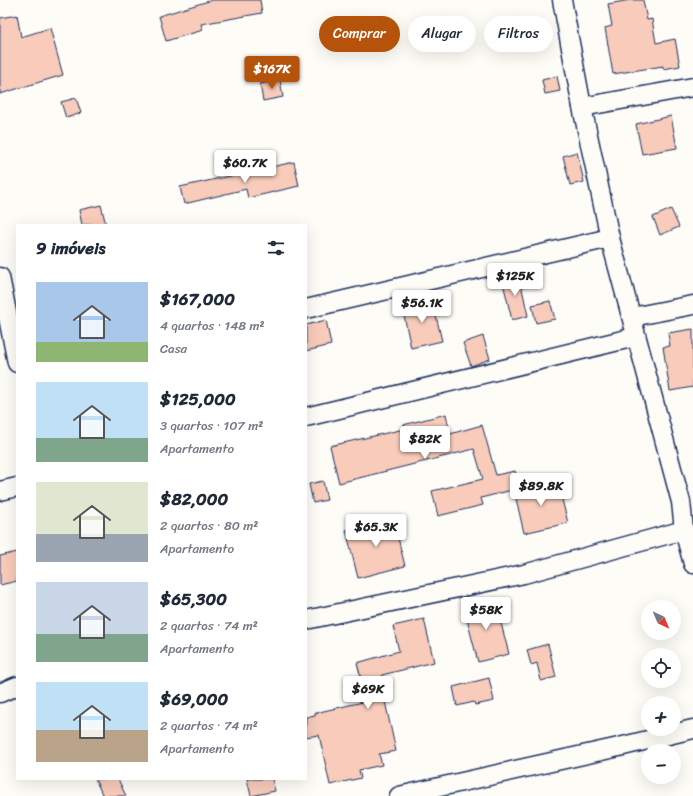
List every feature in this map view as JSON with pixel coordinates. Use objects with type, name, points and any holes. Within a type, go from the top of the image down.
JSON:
[{"type":"street","points":[[562,0],[582,107],[610,238],[632,317],[635,337],[687,500],[684,530],[693,564]]},
{"type":"street","points":[[582,107],[693,87]]},
{"type":"street","points":[[307,308],[610,238]]},
{"type":"street","points":[[1,287],[16,358]]},
{"type":"street","points":[[632,317],[693,305]]},
{"type":"street","points":[[307,417],[635,337]]},
{"type":"street","points":[[0,491],[16,487]]},
{"type":"street","points":[[307,620],[524,574],[684,530]]},
{"type":"street","points":[[0,693],[16,686]]},
{"type":"street","points":[[399,796],[693,729]]},
{"type":"building","points":[[212,0],[260,0],[262,13],[201,24],[203,30],[166,41],[159,16]]},
{"type":"building","points":[[630,0],[643,0],[647,20],[652,19],[656,43],[675,39],[680,66],[663,69],[663,66],[613,74],[605,28],[612,26],[608,4]]},
{"type":"building","points":[[17,15],[21,37],[50,28],[63,75],[0,94],[0,18]]},
{"type":"building","points":[[557,76],[560,91],[545,94],[542,80]]},
{"type":"building","points":[[280,80],[283,97],[263,101],[260,84]]},
{"type":"building","points":[[76,98],[81,113],[66,118],[61,102]]},
{"type":"building","points":[[671,116],[677,148],[642,154],[636,124]]},
{"type":"building","points":[[577,152],[584,182],[570,185],[563,156]]},
{"type":"building","points":[[294,162],[299,186],[248,198],[246,189],[184,204],[180,187]]},
{"type":"building","points":[[101,205],[106,224],[82,224],[79,210]]},
{"type":"building","points":[[671,209],[679,227],[660,235],[653,217]]},
{"type":"building","points":[[519,275],[528,316],[512,320],[502,279]]},
{"type":"building","points":[[432,299],[442,341],[411,348],[402,306]]},
{"type":"building","points":[[550,301],[555,319],[536,323],[532,305]]},
{"type":"building","points":[[326,320],[331,345],[307,351],[307,325]]},
{"type":"building","points":[[693,329],[693,387],[670,391],[663,347],[670,346],[668,333]]},
{"type":"building","points":[[483,336],[490,359],[471,366],[463,343]]},
{"type":"building","points":[[446,414],[450,434],[482,425],[496,475],[515,471],[520,488],[481,498],[483,505],[438,516],[432,491],[483,479],[474,449],[339,483],[330,446],[404,429],[403,425]]},
{"type":"building","points":[[557,480],[568,523],[524,533],[514,490]]},
{"type":"building","points":[[323,481],[327,500],[313,503],[309,484]]},
{"type":"building","points":[[393,518],[405,566],[358,578],[346,530]]},
{"type":"building","points":[[16,552],[16,581],[0,585],[0,556]]},
{"type":"building","points":[[495,600],[509,654],[478,662],[464,608]]},
{"type":"building","points":[[424,619],[434,662],[382,675],[388,696],[384,697],[396,751],[379,754],[382,765],[359,770],[361,778],[330,785],[319,735],[307,737],[307,717],[315,715],[315,713],[367,701],[357,663],[399,651],[393,626]]},
{"type":"building","points":[[548,644],[556,677],[541,681],[537,663],[531,665],[527,650]]},
{"type":"building","points":[[489,678],[494,701],[475,705],[474,702],[457,706],[453,687]]},
{"type":"building","points":[[95,780],[118,780],[126,796],[103,796]]},
{"type":"building","points":[[247,780],[272,780],[275,791],[251,796]]}]
